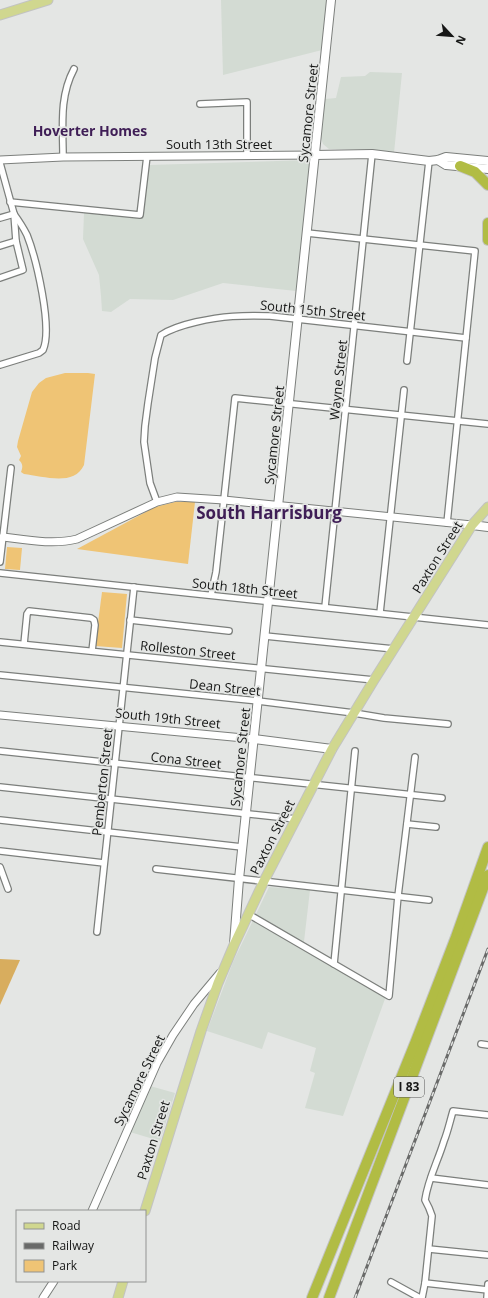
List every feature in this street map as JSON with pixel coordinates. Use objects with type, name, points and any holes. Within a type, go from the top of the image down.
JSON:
[{"type":"highway","points":[[460,166],[475,172],[488,185]]},
{"type":"highway","points":[[488,223],[488,240]]},
{"type":"highway","name":"I 83","points":[[312,1298],[416,1041],[456,937],[488,847]]},
{"type":"highway","name":"I 83","points":[[329,1298],[488,875]]},
{"type":"main road","points":[[0,15],[48,0]]},
{"type":"main road","name":"Sycamore Street","points":[[234,945],[242,847],[331,0]]},
{"type":"main road","name":"South 13th Street","points":[[315,155],[372,154],[428,161],[446,157],[488,161]]},
{"type":"main road","name":"South 13th Street","points":[[438,160],[446,165],[488,169]]},
{"type":"main road","name":"Paxton Street","points":[[145,1210],[201,1031],[223,970],[264,881],[332,749],[472,525],[488,507]]},
{"type":"main road","points":[[472,525],[488,527]]},
{"type":"main road","name":"South 19th Street","points":[[254,739],[332,749]]},
{"type":"main road","points":[[118,1298],[124,1282]]},
{"type":"street","points":[[63,157],[63,99],[69,78],[74,69]]},
{"type":"street","points":[[200,104],[247,102],[247,155]]},
{"type":"street","name":"Wayne Street","points":[[324,608],[372,154]]},
{"type":"street","name":"South 13th Street","points":[[0,160],[63,157],[315,155]]},
{"type":"street","points":[[10,202],[140,215],[147,156]]},
{"type":"street","points":[[407,361],[428,161]]},
{"type":"street","points":[[0,163],[14,214],[16,241],[23,270],[0,278]]},
{"type":"street","points":[[0,218],[14,214]]},
{"type":"street","points":[[0,364],[39,353],[43,350],[46,341],[44,310],[38,274],[27,235],[14,214]]},
{"type":"street","points":[[307,233],[475,251],[447,523]]},
{"type":"street","points":[[0,246],[16,241]]},
{"type":"street","name":"South 15th Street","points":[[157,502],[150,483],[144,442],[145,426],[161,335],[170,329],[218,317],[243,315],[270,316],[466,338]]},
{"type":"street","points":[[380,613],[404,390]]},
{"type":"street","points":[[211,596],[216,572],[235,398],[488,424]]},
{"type":"street","points":[[0,562],[1,537],[11,468]]},
{"type":"street","points":[[1,537],[54,542],[70,541],[78,539],[157,502],[177,497],[278,505],[472,525]]},
{"type":"street","name":"South 18th Street","points":[[0,573],[488,625]]},
{"type":"street","name":"Pemberton Street","points":[[97,932],[134,587]]},
{"type":"street","points":[[24,644],[27,614],[29,611],[91,618],[94,620],[95,624],[92,651]]},
{"type":"street","points":[[130,620],[229,632]]},
{"type":"street","points":[[265,636],[394,649]]},
{"type":"street","name":"Rolleston Street","points":[[0,642],[374,680]]},
{"type":"street","name":"Dean Street","points":[[0,675],[258,701],[384,718],[448,724]]},
{"type":"street","name":"South 19th Street","points":[[0,714],[254,739]]},
{"type":"street","name":"Cona Street","points":[[0,751],[442,798]]},
{"type":"street","points":[[334,964],[355,751]]},
{"type":"street","points":[[248,914],[388,996],[398,896],[415,757]]},
{"type":"street","points":[[0,787],[296,819]]},
{"type":"street","points":[[0,820],[242,847]]},
{"type":"street","points":[[407,824],[436,827]]},
{"type":"street","points":[[0,851],[104,863]]},
{"type":"street","points":[[0,867],[8,889]]},
{"type":"street","points":[[156,869],[429,900]]},
{"type":"street","name":"Sycamore Street","points":[[92,1210],[157,1063],[173,1035],[194,1004],[223,970]]},
{"type":"street","points":[[481,1044],[488,1045]]},
{"type":"street","points":[[390,1282],[421,1298],[425,1283],[432,1216],[430,1208],[424,1200],[437,1157],[444,1141],[452,1111],[488,1115]]},
{"type":"street","points":[[431,1178],[488,1185]]},
{"type":"street","points":[[428,1249],[488,1256]]},
{"type":"street","points":[[42,1298],[53,1282]]},
{"type":"street","points":[[425,1283],[488,1288],[486,1298]]},
{"type":"shaded area","points":[[221,0],[327,0],[322,50],[223,75]]},
{"type":"shaded area","points":[[370,72],[402,73],[394,153],[367,150],[329,149],[323,144],[321,138],[325,99],[336,98],[341,77],[365,76]]},
{"type":"shaded area","points":[[310,160],[296,291],[223,283],[173,300],[130,299],[111,312],[102,311],[99,275],[83,239],[84,213],[143,218],[149,165]]},
{"type":"shaded area","points":[[269,887],[310,890],[303,950],[386,996],[343,1116],[305,1108],[315,1073],[310,1071],[316,1048],[268,1032],[262,1049],[207,1031],[233,962]]},
{"type":"shaded area","points":[[0,959],[20,960],[0,1005]]},
{"type":"shaded area","points":[[150,1086],[175,1093],[160,1141],[130,1132]]},
{"type":"green space","points":[[65,373],[95,374],[84,465],[79,472],[66,478],[49,478],[24,474],[21,472],[22,466],[19,460],[21,456],[17,447],[32,392],[39,383],[46,378]]},
{"type":"green space","points":[[175,502],[195,502],[188,564],[77,549],[155,507]]},
{"type":"green space","points":[[7,547],[22,548],[20,570],[5,569]]},
{"type":"green space","points":[[102,592],[127,594],[122,648],[95,646]]},
{"type":"railway","points":[[355,1298],[488,949]]},
{"type":"district","name":"Hoverter Homes","points":[[90,131]]},
{"type":"district","name":"South Harrisburg","points":[[269,513]]}]
